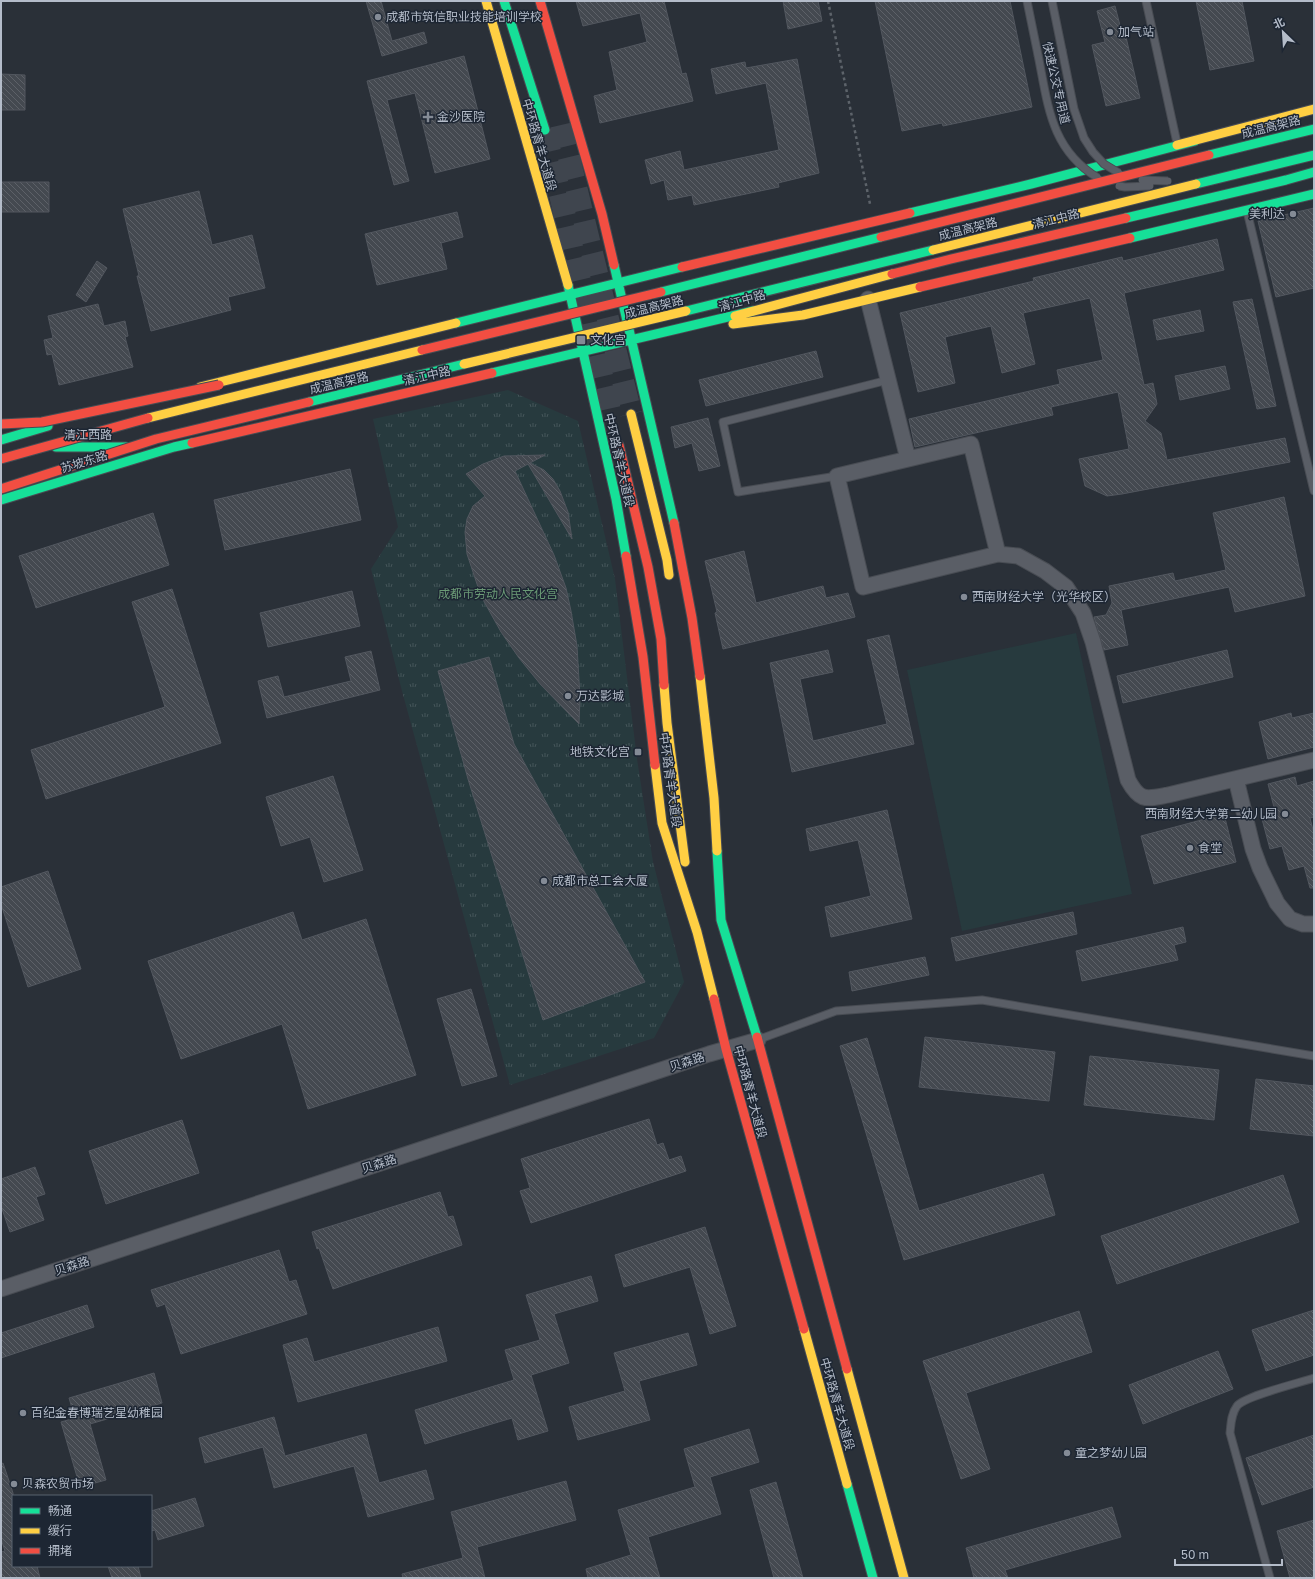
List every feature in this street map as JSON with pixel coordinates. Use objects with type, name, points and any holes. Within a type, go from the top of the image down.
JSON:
[{"type":"main road","name":"中环路青羊大道段","points":[[486,1],[570,294],[616,499],[643,657],[662,823],[697,932],[726,1049],[873,1578]]},
{"type":"main road","points":[[504,1],[545,130]]},
{"type":"main road","name":"中环路青羊大道段","points":[[540,1],[602,214],[617,283],[669,498],[692,618],[714,798],[721,920],[758,1040],[904,1578]]},
{"type":"main road","points":[[1177,145],[1314,101]]},
{"type":"main road","points":[[1,440],[74,418],[289,366],[570,294],[1031,184],[1314,109]]},
{"type":"main road","points":[[1177,145],[1314,117]]},
{"type":"main road","name":"成温高架路","points":[[1,459],[175,410],[1314,129]]},
{"type":"main road","name":"成温高架路","points":[[1,489],[156,438],[758,294],[1314,155]]},
{"type":"main road","points":[[735,316],[951,260],[1286,180],[1314,170]]},
{"type":"main road","name":"清江中路","points":[[174,447],[661,334],[735,316],[845,282],[1314,170]]},
{"type":"main road","points":[[661,334],[803,315],[1314,194]]},
{"type":"main road","points":[[1,425],[42,422],[212,386],[316,376]]},
{"type":"main road","points":[[631,414],[667,560],[670,582]]},
{"type":"main road","name":"清江西路","points":[[1,425],[74,418]]},
{"type":"main road","points":[[616,434],[648,567],[661,639],[667,723],[689,902],[697,932]]},
{"type":"main road","name":"清江西路","points":[[1,446],[174,447]]},
{"type":"main road","name":"苏坡东路","points":[[1,500],[174,447]]},
{"type":"main road","points":[[708,858],[721,920]]},
{"type":"street","points":[[868,299],[908,459]]},
{"type":"street","points":[[998,554],[971,444],[837,476],[863,587],[998,554],[1018,556],[1045,570],[1066,587],[1083,613],[1093,642],[1128,780],[1135,793],[1146,799],[1168,796],[1314,760]]},
{"type":"street","points":[[1236,779],[1253,849],[1276,903],[1290,919],[1303,924],[1314,924]]},
{"type":"street","name":"贝森路","points":[[1,1289],[726,1049],[758,1040]]},
{"type":"lane","name":"快速公交专用道","points":[[1027,1],[1052,123],[1059,138],[1073,157],[1088,172],[1105,182],[1124,187],[1146,187],[1175,180]]},
{"type":"lane","name":"快速公交专用道","points":[[1052,1],[1074,109],[1084,138],[1093,152],[1104,164],[1116,172],[1135,179],[1168,181]]},
{"type":"lane","points":[[1146,1],[1177,145]]},
{"type":"lane","points":[[1247,210],[1314,491]]},
{"type":"lane","points":[[837,476],[738,492],[722,422],[888,380]]},
{"type":"lane","points":[[758,1040],[836,1011],[982,1000],[1314,1056]]},
{"type":"lane","points":[[1270,1578],[1230,1434],[1232,1415],[1238,1405],[1250,1398],[1314,1378]]},
{"type":"path","points":[[828,1],[873,221]]},
{"type":"green space","name":"成都市劳动人民文化宫","points":[[508,390],[578,421],[615,579],[637,759],[653,862],[684,982],[654,1038],[510,1085],[402,691],[371,569],[398,527],[373,419]]},
{"type":"green space","points":[[1076,633],[1132,894],[962,931],[907,670]]},
{"type":"building","name":"成都市筑信职业技能培训学校","points":[[366,1],[381,1],[392,41],[424,32],[427,43],[382,56]]},
{"type":"building","points":[[576,1],[664,1],[682,74],[686,73],[693,101],[600,123],[594,96],[617,90],[609,52],[647,42],[640,13],[583,26]]},
{"type":"building","points":[[783,1],[818,1],[822,21],[788,29]]},
{"type":"building","points":[[875,1],[1010,1],[1032,107],[943,126],[942,123],[902,131]]},
{"type":"building","points":[[1196,1],[1242,1],[1254,61],[1210,70]]},
{"type":"building","points":[[1115,6],[1123,37],[1126,37],[1140,98],[1106,106],[1092,45],[1105,42],[1097,11]]},
{"type":"building","points":[[464,56],[490,159],[435,173],[415,93],[387,100],[409,181],[394,185],[367,81]]},
{"type":"building","points":[[797,59],[819,173],[778,183],[779,187],[694,205],[692,195],[668,200],[664,180],[651,184],[645,160],[680,151],[684,170],[779,150],[766,83],[716,94],[711,69],[745,62],[746,68]]},
{"type":"building","points":[[1,74],[25,75],[25,110],[1,110]]},
{"type":"building","points":[[1,182],[49,182],[49,212],[1,212]]},
{"type":"building","points":[[199,191],[212,245],[252,235],[265,288],[228,297],[231,310],[151,331],[137,276],[139,276],[123,209]]},
{"type":"building","points":[[1314,208],[1314,288],[1276,297],[1258,221]]},
{"type":"building","points":[[457,212],[463,237],[441,243],[447,269],[377,285],[365,234]]},
{"type":"building","points":[[1217,239],[1224,270],[1124,293],[1144,385],[1153,383],[1157,404],[1145,421],[1161,433],[1167,460],[1285,438],[1290,462],[1107,496],[1085,486],[1079,459],[1129,449],[1118,392],[1051,407],[1053,415],[915,447],[909,419],[1060,384],[1057,370],[1103,360],[1090,298],[1023,313],[1035,364],[1002,373],[991,326],[945,337],[955,383],[918,392],[900,313],[1034,281],[1033,278],[1122,257],[1123,261]]},
{"type":"building","points":[[97,261],[107,268],[86,302],[76,295]]},
{"type":"building","points":[[1252,299],[1276,406],[1257,409],[1233,302]]},
{"type":"building","points":[[98,304],[104,326],[125,321],[128,336],[125,337],[133,367],[59,385],[52,354],[47,355],[44,340],[53,338],[48,316]]},
{"type":"building","points":[[1200,310],[1204,331],[1157,340],[1153,320]]},
{"type":"building","points":[[816,351],[823,377],[706,406],[699,380]]},
{"type":"building","points":[[1225,366],[1230,389],[1180,400],[1175,376]]},
{"type":"building","points":[[708,418],[720,466],[699,471],[692,443],[675,448],[671,427]]},
{"type":"building","points":[[545,455],[530,463],[544,470],[553,479],[560,491],[568,512],[572,539],[528,464],[515,471],[554,555],[566,588],[577,646],[580,697],[579,724],[541,685],[519,658],[501,632],[481,596],[467,554],[465,532],[467,519],[473,506],[485,496],[466,474],[483,464],[504,456]]},
{"type":"building","points":[[350,469],[361,520],[225,550],[214,500]]},
{"type":"building","points":[[1284,497],[1305,596],[1235,612],[1229,587],[1121,610],[1128,645],[1104,650],[1094,617],[1106,615],[1112,603],[1109,586],[1173,573],[1175,581],[1226,570],[1213,513]]},
{"type":"building","points":[[153,513],[169,565],[36,608],[19,556]]},
{"type":"building","points":[[744,551],[756,603],[823,586],[826,598],[848,593],[855,617],[723,649],[715,613],[717,612],[705,561]]},
{"type":"building","points":[[172,589],[221,743],[46,799],[31,750],[165,707],[132,602]]},
{"type":"building","points":[[352,591],[360,626],[268,647],[260,613]]},
{"type":"building","points":[[889,635],[914,744],[792,772],[770,663],[828,650],[833,672],[800,679],[813,741],[887,724],[867,640]]},
{"type":"building","points":[[1227,650],[1233,677],[1123,703],[1117,676]]},
{"type":"building","points":[[371,651],[380,690],[267,718],[258,681],[278,676],[284,697],[351,681],[345,657]]},
{"type":"building","name":"成都市总工会大厦","points":[[489,657],[514,744],[645,982],[543,1020],[468,779],[438,671]]},
{"type":"building","points":[[1291,713],[1292,718],[1314,713],[1314,747],[1268,759],[1259,722]]},
{"type":"building","points":[[333,776],[363,870],[324,882],[310,837],[281,846],[266,797]]},
{"type":"building","points":[[1295,777],[1297,786],[1314,781],[1314,817],[1310,818],[1314,834],[1314,888],[1310,888],[1304,866],[1289,870],[1282,846],[1270,849],[1262,819],[1276,815],[1268,784]]},
{"type":"building","points":[[887,810],[912,919],[831,937],[825,907],[871,896],[858,840],[810,851],[806,829]]},
{"type":"building","points":[[1224,814],[1236,862],[1154,884],[1141,836]]},
{"type":"building","points":[[48,871],[81,969],[28,987],[1,904],[1,887]]},
{"type":"building","points":[[293,912],[302,940],[366,919],[416,1075],[308,1109],[282,1024],[181,1059],[148,961]]},
{"type":"building","points":[[1073,912],[1077,934],[956,961],[951,938]]},
{"type":"building","points":[[1183,927],[1186,942],[1174,945],[1178,960],[1082,981],[1076,951]]},
{"type":"building","points":[[925,957],[929,975],[852,991],[849,972]]},
{"type":"building","points":[[471,989],[497,1076],[462,1086],[437,999]]},
{"type":"building","points":[[925,1037],[1055,1052],[1049,1101],[919,1087]]},
{"type":"building","points":[[867,1038],[919,1211],[1043,1174],[1055,1215],[904,1260],[840,1046]]},
{"type":"building","points":[[1090,1056],[1219,1070],[1214,1120],[1084,1105]]},
{"type":"building","points":[[1256,1079],[1314,1086],[1314,1136],[1250,1129]]},
{"type":"building","points":[[649,1119],[657,1145],[663,1143],[669,1160],[681,1156],[686,1171],[531,1223],[520,1191],[530,1188],[521,1159]]},
{"type":"building","points":[[182,1120],[199,1173],[106,1204],[89,1151]]},
{"type":"building","points":[[35,1167],[45,1194],[36,1197],[44,1220],[10,1232],[1,1206],[1,1179]]},
{"type":"building","points":[[1283,1175],[1299,1222],[1117,1284],[1101,1236]]},
{"type":"building","points":[[440,1192],[448,1217],[453,1216],[462,1245],[333,1289],[312,1232]]},
{"type":"building","points":[[705,1227],[736,1326],[710,1334],[690,1267],[624,1287],[615,1255]]},
{"type":"building","points":[[279,1250],[289,1282],[296,1280],[307,1314],[181,1354],[165,1304],[157,1307],[151,1290]]},
{"type":"building","points":[[591,1276],[598,1301],[554,1314],[569,1363],[531,1375],[548,1431],[518,1440],[512,1418],[425,1444],[415,1410],[514,1380],[505,1350],[540,1340],[526,1295]]},
{"type":"building","points":[[87,1305],[94,1327],[1,1358],[1,1333]]},
{"type":"building","points":[[1314,1310],[1314,1355],[1266,1371],[1252,1330]]},
{"type":"building","points":[[1079,1311],[1092,1352],[966,1393],[990,1469],[961,1479],[923,1361]]},
{"type":"building","points":[[438,1327],[447,1361],[298,1402],[283,1345],[307,1338],[314,1362]]},
{"type":"building","points":[[688,1333],[697,1365],[639,1381],[650,1420],[578,1440],[569,1407],[625,1391],[614,1353]]},
{"type":"building","points":[[1218,1351],[1233,1389],[1143,1424],[1129,1385]]},
{"type":"building","points":[[154,1373],[162,1403],[90,1424],[106,1480],[80,1487],[61,1422],[75,1418],[69,1398]]},
{"type":"building","points":[[274,1417],[285,1456],[366,1434],[379,1483],[426,1470],[434,1499],[368,1517],[354,1466],[274,1488],[263,1447],[205,1463],[199,1438]]},
{"type":"building","points":[[749,1429],[759,1462],[710,1477],[721,1514],[648,1537],[660,1578],[588,1578],[586,1569],[631,1555],[618,1510],[695,1487],[684,1449]]},
{"type":"building","points":[[1314,1435],[1314,1487],[1262,1505],[1246,1458]]},
{"type":"building","points":[[3,1463],[13,1493],[12,1567],[37,1567],[40,1578],[1,1578],[1,1552],[5,1551],[1,1539],[1,1464]]},
{"type":"building","points":[[566,1481],[576,1520],[477,1547],[485,1578],[403,1578],[402,1574],[463,1558],[451,1512]]},
{"type":"building","points":[[776,1482],[803,1578],[774,1578],[750,1490]]},
{"type":"building","points":[[195,1498],[204,1526],[158,1540],[155,1530],[152,1531],[152,1511]]},
{"type":"building","points":[[1112,1507],[1121,1537],[1005,1570],[1008,1578],[974,1578],[966,1548]]},
{"type":"building","points":[[1314,1520],[1314,1578],[1290,1578],[1277,1531]]},
{"type":"building","points":[[108,1567],[138,1567],[141,1578],[112,1578]]},
{"type":"tunnel","points":[[561,125],[631,414]]},
{"type":"tunnel","points":[[545,130],[612,419]]},
{"type":"traffic: fast","points":[[504,1],[545,130]]},
{"type":"traffic: fast","points":[[1209,155],[1314,129]]},
{"type":"traffic: fast","points":[[910,213],[1031,184],[1195,141]]},
{"type":"traffic: fast","points":[[1196,184],[1314,155]]},
{"type":"traffic: fast","points":[[1126,218],[1314,172]]},
{"type":"traffic: fast","points":[[1130,238],[1314,194]]},
{"type":"traffic: fast","points":[[661,292],[881,237]]},
{"type":"traffic: fast","points":[[686,311],[933,250]]},
{"type":"traffic: fast","points":[[614,265],[674,523]]},
{"type":"traffic: fast","points":[[456,323],[682,267]]},
{"type":"traffic: fast","points":[[568,285],[616,499],[626,556]]},
{"type":"traffic: fast","points":[[492,373],[753,311]]},
{"type":"traffic: fast","points":[[309,402],[464,364]]},
{"type":"traffic: fast","points":[[1,440],[48,426]]},
{"type":"traffic: fast","points":[[1,500],[174,447],[192,443]]},
{"type":"traffic: fast","points":[[56,447],[126,447]]},
{"type":"traffic: fast","points":[[717,851],[721,920],[757,1037]]},
{"type":"traffic: fast","points":[[847,1484],[873,1578]]},
{"type":"traffic: slow","points":[[486,1],[568,285]]},
{"type":"traffic: slow","points":[[1177,145],[1314,109]]},
{"type":"traffic: slow","points":[[933,250],[1196,184]]},
{"type":"traffic: slow","points":[[735,316],[892,274]]},
{"type":"traffic: slow","points":[[733,324],[803,315],[920,287]]},
{"type":"traffic: slow","points":[[464,364],[686,311]]},
{"type":"traffic: slow","points":[[200,387],[456,323]]},
{"type":"traffic: slow","points":[[148,418],[422,350]]},
{"type":"traffic: slow","points":[[631,414],[667,560],[669,575]]},
{"type":"traffic: slow","points":[[700,676],[714,798],[717,851]]},
{"type":"traffic: slow","points":[[664,685],[667,723],[685,862]]},
{"type":"traffic: slow","points":[[655,765],[662,823],[697,932],[714,999]]},
{"type":"traffic: slow","points":[[804,1329],[847,1484]]},
{"type":"traffic: slow","points":[[847,1369],[904,1578]]},
{"type":"traffic: jam","points":[[540,1],[602,214],[614,265]]},
{"type":"traffic: jam","points":[[881,237],[1209,155]]},
{"type":"traffic: jam","points":[[682,267],[910,213]]},
{"type":"traffic: jam","points":[[892,274],[1126,218]]},
{"type":"traffic: jam","points":[[920,287],[1130,238]]},
{"type":"traffic: jam","points":[[422,350],[661,292]]},
{"type":"traffic: jam","points":[[192,443],[492,373]]},
{"type":"traffic: jam","points":[[1,424],[42,422],[219,385]]},
{"type":"traffic: jam","points":[[1,489],[156,439],[309,402]]},
{"type":"traffic: jam","points":[[1,459],[148,418]]},
{"type":"traffic: jam","points":[[619,445],[648,567],[661,639],[664,685]]},
{"type":"traffic: jam","points":[[674,523],[692,618],[700,676]]},
{"type":"traffic: jam","points":[[626,556],[643,657],[655,765]]},
{"type":"traffic: jam","points":[[714,999],[726,1049],[804,1329]]},
{"type":"traffic: jam","points":[[757,1037],[847,1369]]},
{"type":"place","name":"成都市筑信职业技能培训学校","points":[[378,17]]},
{"type":"place","name":"加气站","points":[[1110,32]]},
{"type":"place","name":"金沙医院","points":[[428,117]]},
{"type":"place","name":"美利达","points":[[1293,214]]},
{"type":"place","name":"文化宫","points":[[581,340]]},
{"type":"place","name":"西南财经大学（光华校区）","points":[[964,597]]},
{"type":"place","name":"万达影城","points":[[568,696]]},
{"type":"place","name":"地铁文化宫","points":[[638,752]]},
{"type":"place","name":"西南财经大学第二幼儿园","points":[[1285,814]]},
{"type":"place","name":"食堂","points":[[1190,848]]},
{"type":"place","name":"成都市总工会大厦","points":[[544,881]]},
{"type":"place","name":"百纪金春博瑞艺星幼稚园","points":[[23,1413]]},
{"type":"place","name":"童之梦幼儿园","points":[[1067,1453]]},
{"type":"place","name":"贝森农贸市场","points":[[14,1484]]}]
